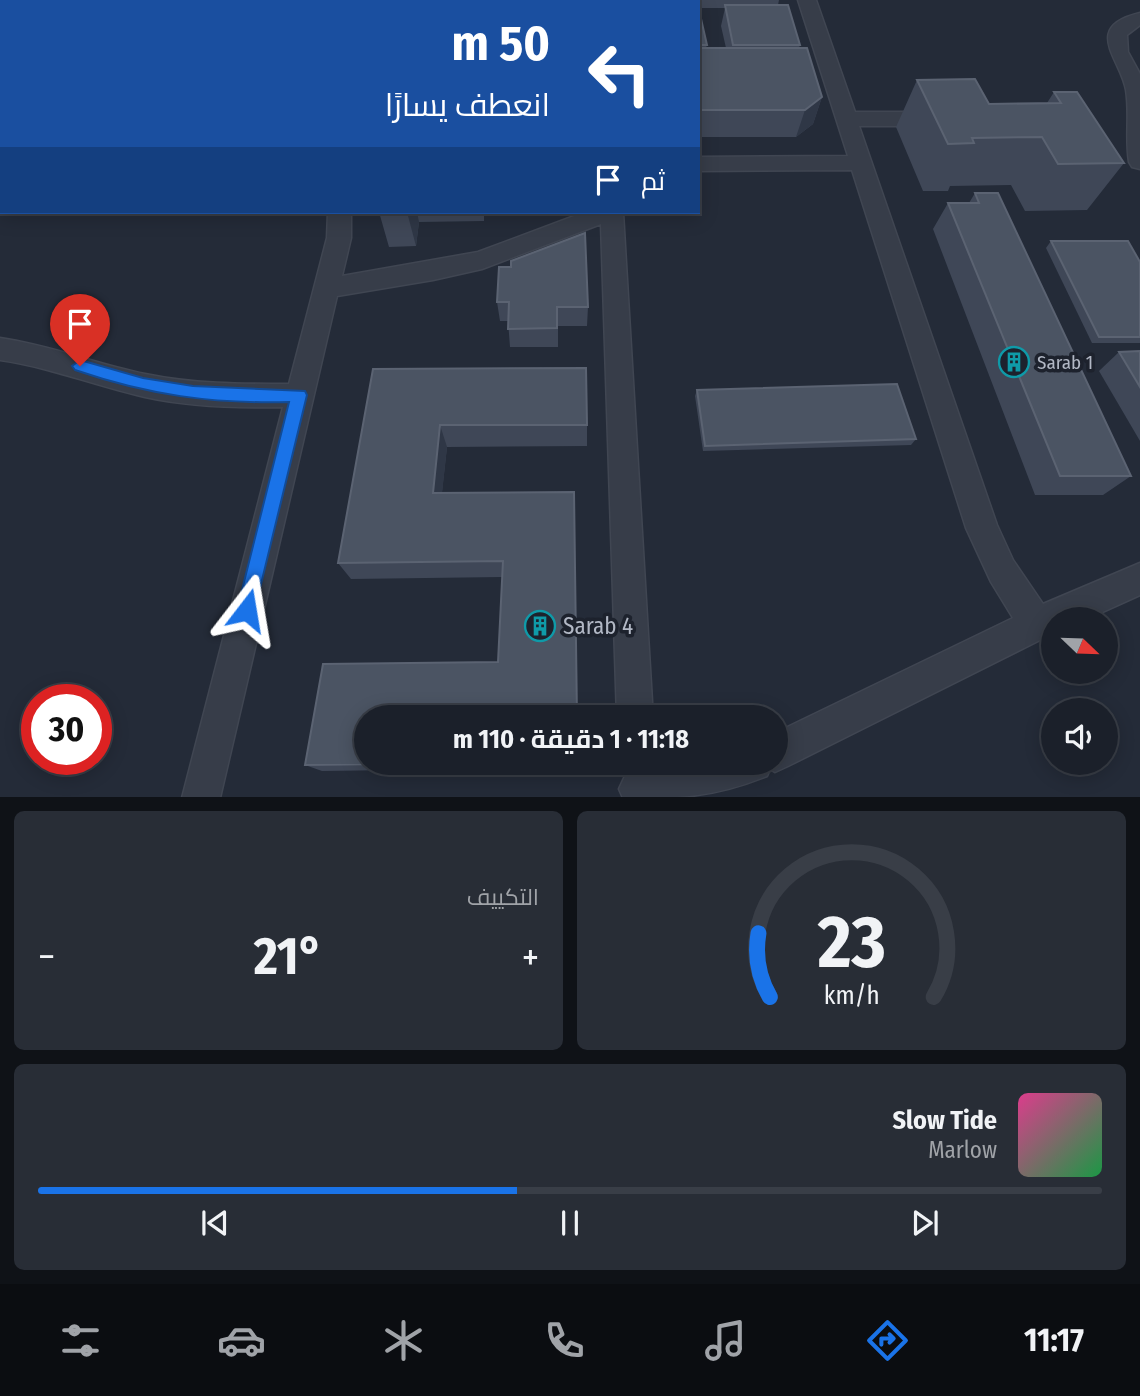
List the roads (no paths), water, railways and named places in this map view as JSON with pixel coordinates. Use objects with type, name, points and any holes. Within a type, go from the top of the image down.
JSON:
[{"type":"street","points":[[807,0],[982,528],[1002,571],[1036,624]]},
{"type":"street","points":[[1140,18],[1124,27],[1117,48],[1136,89],[1135,134],[1140,162]]},
{"type":"street","points":[[845,120],[953,118]]},
{"type":"street","points":[[702,163],[860,163]]},
{"type":"street","points":[[326,288],[433,271],[482,260],[605,214]]},
{"type":"street","points":[[610,214],[634,705]]},
{"type":"street","points":[[201,797],[344,220]]},
{"type":"street","points":[[0,349],[63,360],[143,385],[193,393],[299,395]]},
{"type":"street","points":[[788,747],[1036,624],[1140,579]]},
{"type":"street","points":[[638,783],[710,775]]},
{"type":"place","name":"Sarab 1","points":[[1014,362]]},
{"type":"place","name":"Sarab 4","points":[[540,626]]}]
